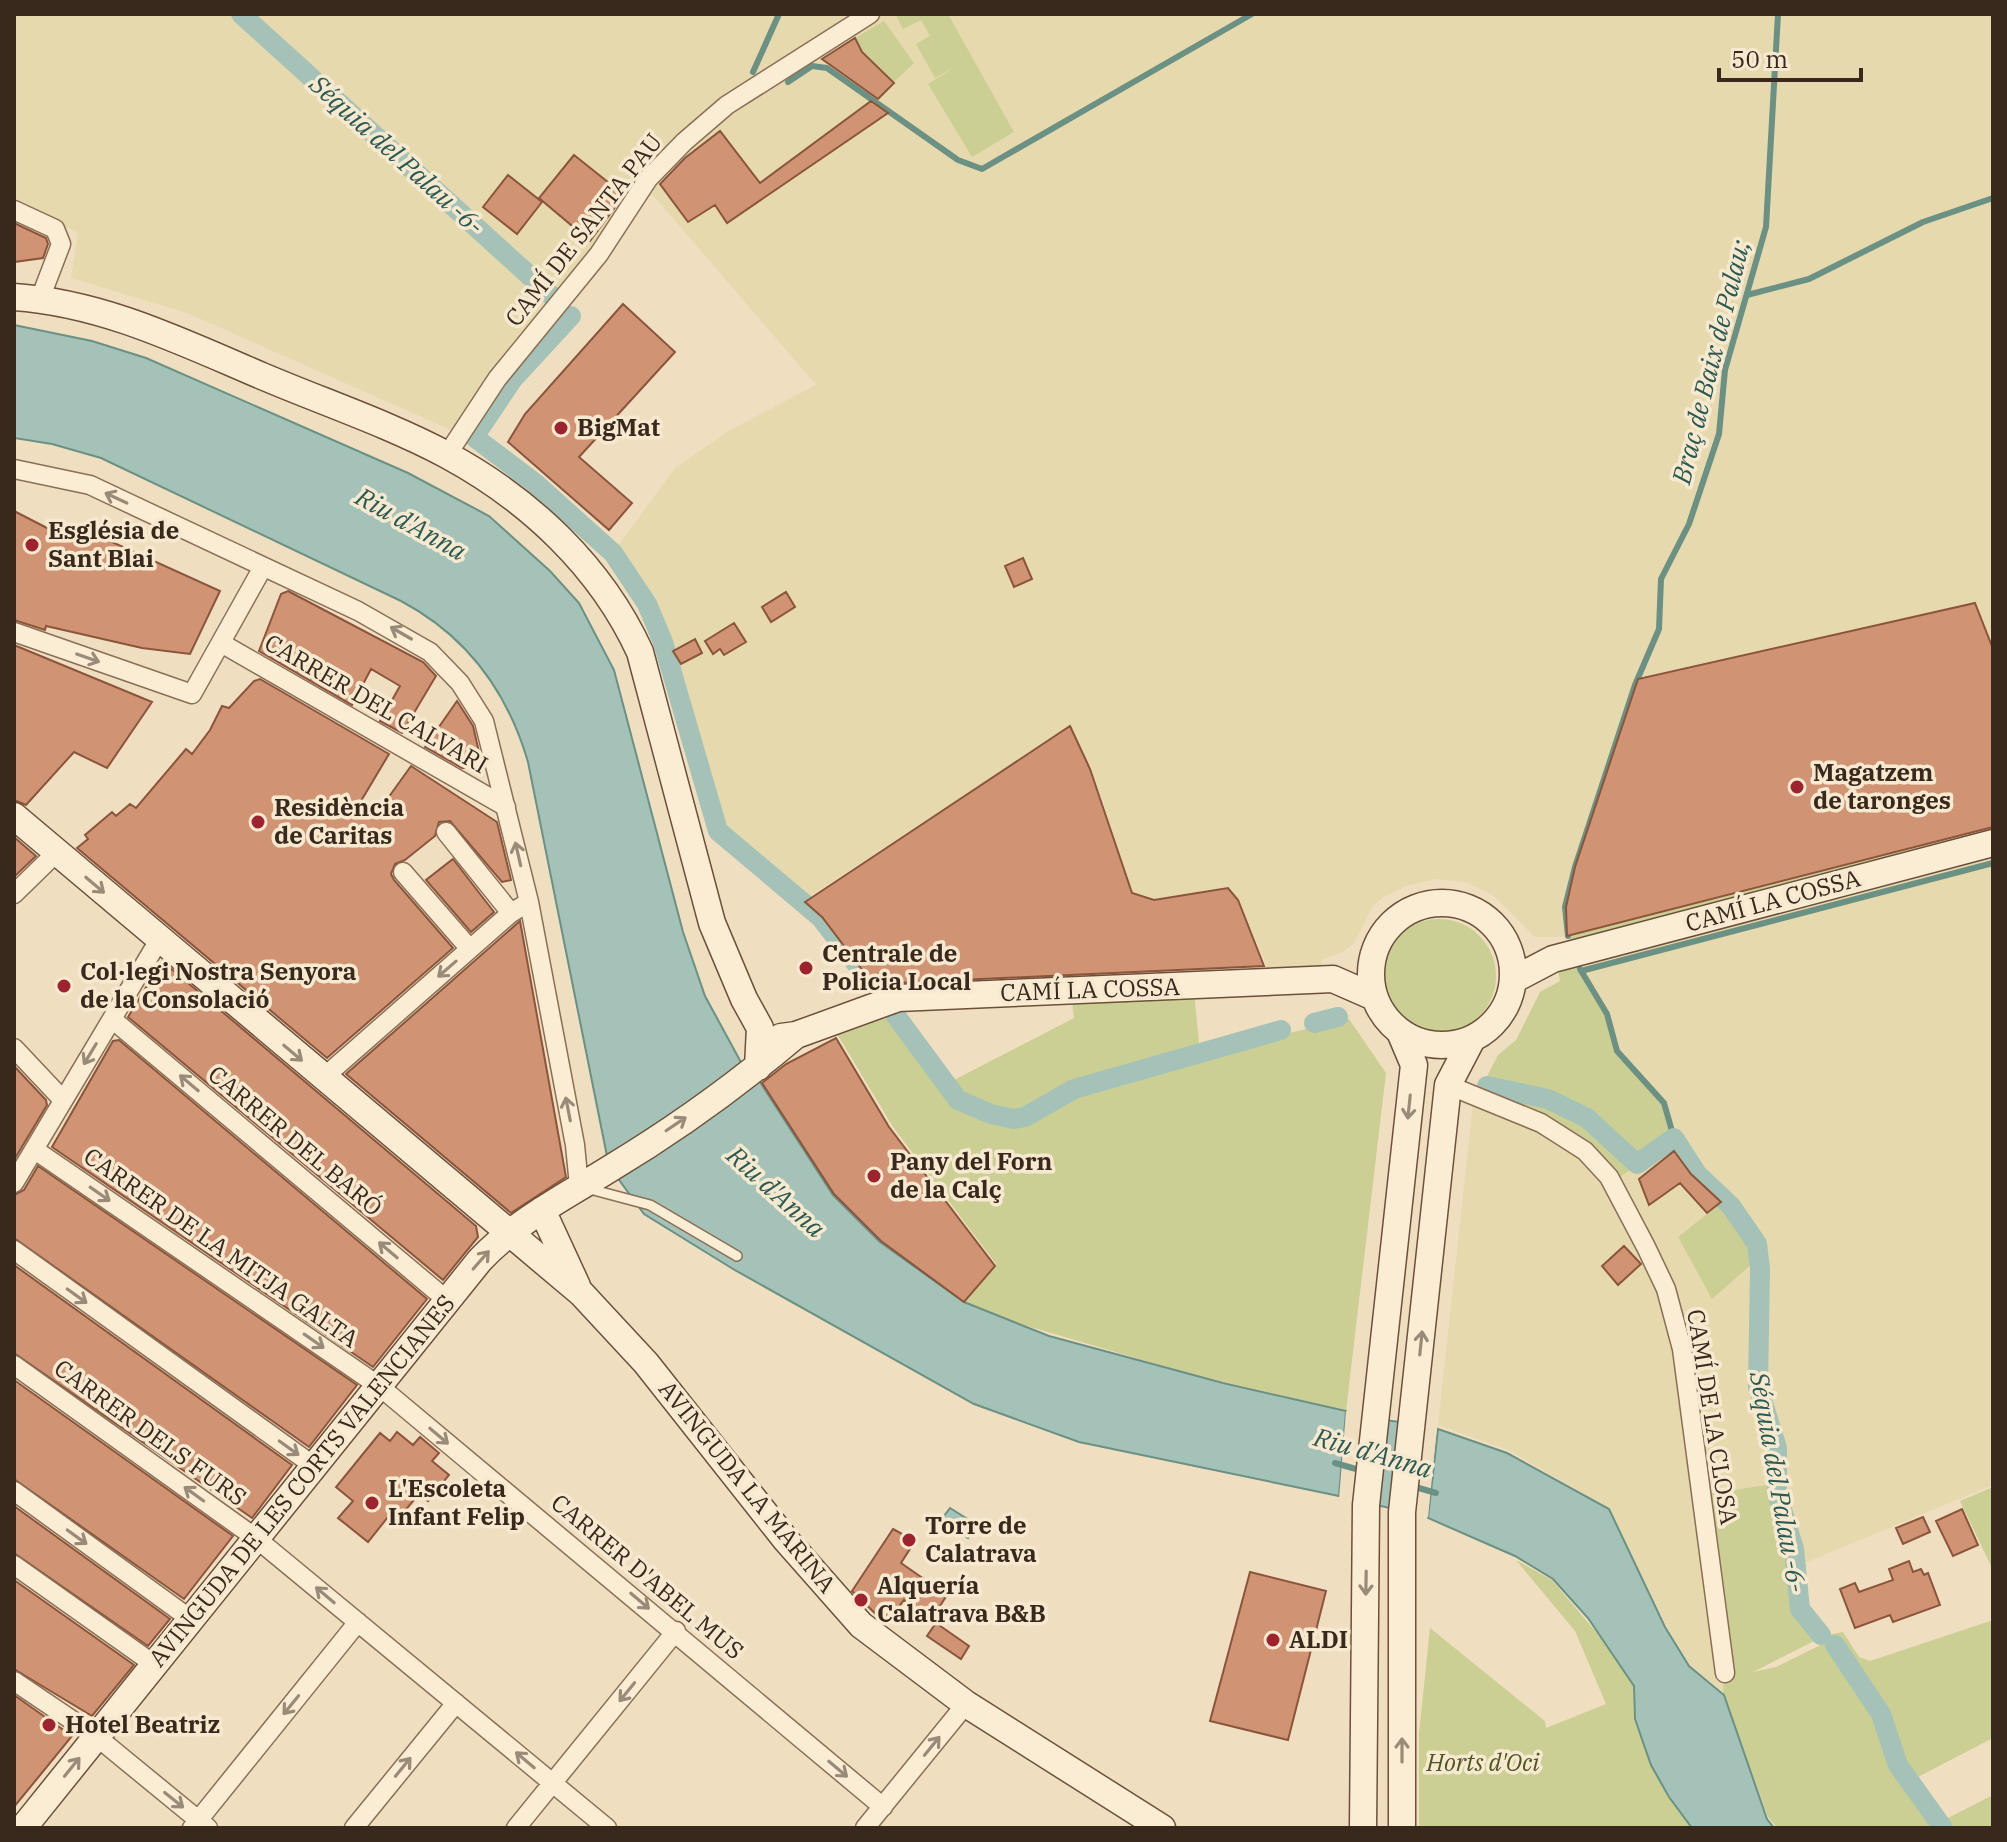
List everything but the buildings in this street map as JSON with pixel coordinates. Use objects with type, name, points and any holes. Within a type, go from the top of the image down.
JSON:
[{"type":"main road","points":[[27,298],[130,320],[447,455],[519,504],[563,540],[601,581],[625,619],[650,681],[712,923],[744,999],[760,1028],[755,1070]]},
{"type":"main road","points":[[14,816],[581,1293]]},
{"type":"main road","name":"CAMÍ LA COSSA","points":[[1513,980],[1553,959],[1993,843]]},
{"type":"main road","points":[[1363,1828],[1366,1505],[1414,1065],[1400,1032],[1380,1011],[1374,997],[1372,957],[1391,924],[1425,905],[1444,903],[1481,914],[1507,944],[1553,959]]},
{"type":"main road","points":[[1402,1828],[1402,1512],[1448,1085],[1472,1039],[1500,1015],[1513,980],[1507,944]]},
{"type":"main road","name":"CAMÍ LA COSSA","points":[[1333,979],[1372,957]]},
{"type":"main road","name":"CAMÍ LA COSSA","points":[[796,1035],[898,998],[1333,979],[1374,997]]},
{"type":"main road","points":[[760,1028],[784,1037],[796,1035]]},
{"type":"main road","points":[[1400,1032],[1435,1045],[1472,1039]]},
{"type":"main road","name":"AVINGUDA DE LES CORTS VALENCIANES","points":[[23,1828],[155,1665],[189,1618],[506,1233],[612,1168],[755,1070],[796,1035]]},
{"type":"main road","points":[[542,1210],[581,1293]]},
{"type":"main road","name":"AVINGUDA LA MARINA","points":[[581,1293],[646,1363],[786,1540],[861,1625],[966,1704],[1162,1828]]},
{"type":"street","name":"CAMÍ DE SANTA PAU","points":[[447,455],[497,379],[599,254],[657,170],[727,105],[870,14]]},
{"type":"street","points":[[14,210],[55,229],[61,244],[27,298]]},
{"type":"street","points":[[14,469],[90,485],[392,628],[430,652],[460,683],[484,721],[529,902],[575,1145],[579,1186]]},
{"type":"street","points":[[14,632],[192,694],[263,567]]},
{"type":"street","name":"CARRER DEL CALVARI","points":[[221,643],[506,807]]},
{"type":"street","points":[[446,832],[511,913]]},
{"type":"street","points":[[14,894],[57,852]]},
{"type":"street","points":[[403,872],[470,949]]},
{"type":"street","points":[[323,1078],[511,913],[529,902]]},
{"type":"street","points":[[16,1177],[159,940]]},
{"type":"street","name":"CARRER DEL BARÓ","points":[[112,1019],[448,1301]]},
{"type":"street","points":[[14,1048],[63,1100]]},
{"type":"street","name":"CAMÍ DE LA CLOSA","points":[[1448,1085],[1541,1123],[1585,1151],[1609,1177],[1666,1289],[1682,1349],[1725,1673]]},
{"type":"street","name":"CARRER DE LA MITJA GALTA","points":[[35,1150],[379,1386]]},
{"type":"street","points":[[14,1250],[314,1466]]},
{"type":"street","name":"CARRER DELS FURS","points":[[14,1365],[257,1539],[607,1828]]},
{"type":"street","name":"CARRER D'ABEL MUS","points":[[379,1386],[883,1807]]},
{"type":"street","points":[[14,1491],[189,1618]]},
{"type":"street","points":[[14,1565],[155,1665]]},
{"type":"street","points":[[14,1681],[97,1737],[200,1825],[358,1622]]},
{"type":"street","points":[[516,1828],[676,1631]]},
{"type":"street","points":[[354,1828],[456,1703]]},
{"type":"street","points":[[865,1828],[966,1704]]},
{"type":"lane","points":[[579,1186],[650,1205],[737,1256]]},
{"type":"shaded area","points":[[14,14],[865,14],[682,140],[458,433],[187,313],[71,278],[78,233],[14,203]]},
{"type":"shaded area","points":[[872,14],[1993,14],[1993,648],[1975,602],[1636,678],[1573,867],[1564,907],[1568,935],[1564,937],[1535,937],[1493,895],[1465,882],[1436,879],[1406,886],[1384,897],[1373,906],[1354,943],[1341,953],[1322,959],[1322,966],[1268,969],[1238,899],[1228,888],[1153,899],[1132,893],[1102,798],[1070,725],[798,904],[718,832],[662,643],[646,606],[612,554],[675,468],[730,430],[816,385],[646,187],[685,143]]},
{"type":"shaded area","points":[[1993,845],[1993,1485],[1795,1567],[1772,1484],[1702,1495],[1684,1348],[1615,1180],[1674,1143],[1673,1133],[1657,1092],[1616,1051],[1610,1022],[1587,987],[1574,956]]},
{"type":"shaded area","points":[[1473,1103],[1541,1125],[1608,1179],[1674,1322],[1724,1673],[1723,1692],[1689,1664],[1666,1625],[1609,1508],[1508,1450],[1438,1425]]},
{"type":"green space","points":[[895,14],[948,14],[1014,132],[972,157],[928,84],[958,65],[935,78],[916,44],[930,36],[921,20],[903,29]]},
{"type":"green space","points":[[884,21],[914,63],[894,82],[863,52],[855,38]]},
{"type":"green space","points":[[1993,828],[1993,840],[1574,947],[1570,936]]},
{"type":"green space","points":[[1439,919],[1461,923],[1480,935],[1492,954],[1496,976],[1492,998],[1480,1017],[1461,1029],[1439,1033],[1417,1029],[1398,1017],[1386,998],[1382,976],[1386,954],[1398,935],[1417,923]]},
{"type":"green space","points":[[1574,956],[1587,987],[1610,1022],[1616,1051],[1656,1092],[1663,1104],[1674,1143],[1615,1180],[1479,1092],[1498,1055],[1516,1040],[1540,992],[1560,981],[1556,960]]},
{"type":"green space","points":[[1194,992],[1200,1054],[1349,1019],[1386,1073],[1346,1411],[1187,1373],[1010,1321],[965,1302],[996,1264],[893,1127],[837,1034],[903,1009],[950,1082],[1074,1018],[1072,1000]]},
{"type":"green space","points":[[1721,1203],[1748,1238],[1754,1262],[1712,1299],[1678,1237]]},
{"type":"green space","points":[[1772,1484],[1795,1567],[1807,1565],[1802,1583],[1806,1602],[1827,1635],[1843,1632],[1859,1657],[1870,1661],[1993,1620],[1993,1738],[1916,1778],[1879,1716],[1897,1766],[1938,1823],[1993,1795],[1993,1828],[1777,1828],[1768,1817],[1723,1693],[1724,1673],[1702,1495]],"holes":[[[1826,1635],[1827,1642],[1776,1667],[1753,1672]]]},
{"type":"green space","points":[[1993,1487],[1993,1570],[1960,1501]]},
{"type":"green space","name":"Horts d'Oci","points":[[1516,1560],[1552,1580],[1618,1658],[1633,1686],[1634,1720],[1651,1765],[1668,1797],[1692,1828],[1419,1828],[1419,1733],[1430,1628],[1545,1721],[1546,1728],[1606,1704],[1575,1631]]},
{"type":"water","points":[[14,325],[92,341],[146,358],[408,473],[489,516],[550,571],[579,603],[614,670],[683,932],[705,996],[743,1066],[607,1156],[528,762],[509,711],[496,689],[465,648],[425,615],[401,601],[101,458],[52,444],[14,438]]},
{"type":"water","points":[[758,1079],[833,1195],[880,1242],[964,1302],[1049,1336],[1223,1383],[1346,1411],[1339,1496],[1079,1442],[974,1404],[733,1269],[644,1214],[614,1173]]},
{"type":"water","points":[[1385,1420],[1400,1422],[1390,1508],[1376,1505]]},
{"type":"water","points":[[1438,1429],[1507,1453],[1609,1509],[1665,1627],[1689,1666],[1724,1695],[1767,1819],[1774,1828],[1692,1828],[1651,1765],[1635,1719],[1634,1686],[1588,1618],[1553,1579],[1515,1556],[1428,1518]]},
{"type":"water","points":[[950,1508],[977,1525],[968,1538],[941,1520]]},
{"type":"pier","points":[[1346,1411],[1350,1412],[1342,1499],[1339,1499]]},
{"type":"pier","points":[[1437,1426],[1428,1518],[1425,1512]]},
{"type":"waterway","name":"Séquia del Palau -6-","points":[[241,14],[553,297]]},
{"type":"waterway","name":"Braç de Baix de Palau;","points":[[753,72],[779,14]]},
{"type":"waterway","name":"Braç de Baix de Palau;","points":[[788,82],[812,66],[827,68],[958,160],[982,169],[1252,14]]},
{"type":"waterway","name":"Braç de Baix de Palau;","points":[[1568,936],[1565,907],[1575,867],[1635,685],[1659,629],[1661,579],[1689,524],[1719,434],[1725,370],[1766,227],[1778,14]]},
{"type":"waterway","points":[[1747,295],[1809,279],[1923,222],[1993,198]]},
{"type":"waterway","name":"Séquia del Palau -6-","points":[[571,316],[513,379],[474,437],[535,483],[613,553],[647,604],[663,642],[718,831],[820,917],[875,988]]},
{"type":"waterway","points":[[1581,971],[1993,863]]},
{"type":"waterway","name":"Braç de Baix de Palau;","points":[[1580,969],[1607,1014],[1617,1051],[1664,1103],[1674,1138]]},
{"type":"waterway","name":"Séquia del Palau -6-","points":[[896,1016],[958,1100],[991,1114],[1014,1119],[1025,1117],[1074,1089],[1281,1030]]},
{"type":"waterway","name":"Séquia del Palau -6-","points":[[1314,1023],[1338,1017]]},
{"type":"waterway","name":"Séquia del Palau -6-","points":[[1487,1086],[1548,1099],[1587,1118],[1637,1164],[1674,1138],[1697,1174],[1731,1206],[1757,1244],[1760,1268],[1758,1387],[1777,1448],[1777,1493],[1794,1549],[1800,1609],[1821,1635]]},
{"type":"waterway","name":"Riu d'Anna","points":[[1335,1463],[1363,1471]]},
{"type":"waterway","name":"Riu d'Anna","points":[[1412,1486],[1436,1493]]},
{"type":"waterway","name":"Séquia del Palau -6-","points":[[1835,1645],[1881,1714],[1898,1765],[1943,1828]]},
{"type":"place","name":"BigMat","points":[[561,428]]},
{"type":"place","name":"Església de Sant Blai","points":[[32,545]]},
{"type":"place","name":"Magatzem de taronges","points":[[1797,787]]},
{"type":"place","name":"Residència de Caritas","points":[[258,822]]},
{"type":"place","name":"Centrale de Policia Local","points":[[806,968]]},
{"type":"place","name":"Col·legi Nostra Senyora de la Consolació","points":[[64,986]]},
{"type":"place","name":"Pany del Forn de la Calç","points":[[874,1176]]},
{"type":"place","name":"L'Escoleta Infant Felip","points":[[372,1503]]},
{"type":"place","name":"Torre de Calatrava","points":[[909,1540]]},
{"type":"place","name":"Alquería Calatrava B&B","points":[[861,1600]]},
{"type":"place","name":"ALDI","points":[[1273,1640]]},
{"type":"place","name":"Hotel Beatriz","points":[[49,1725]]}]
